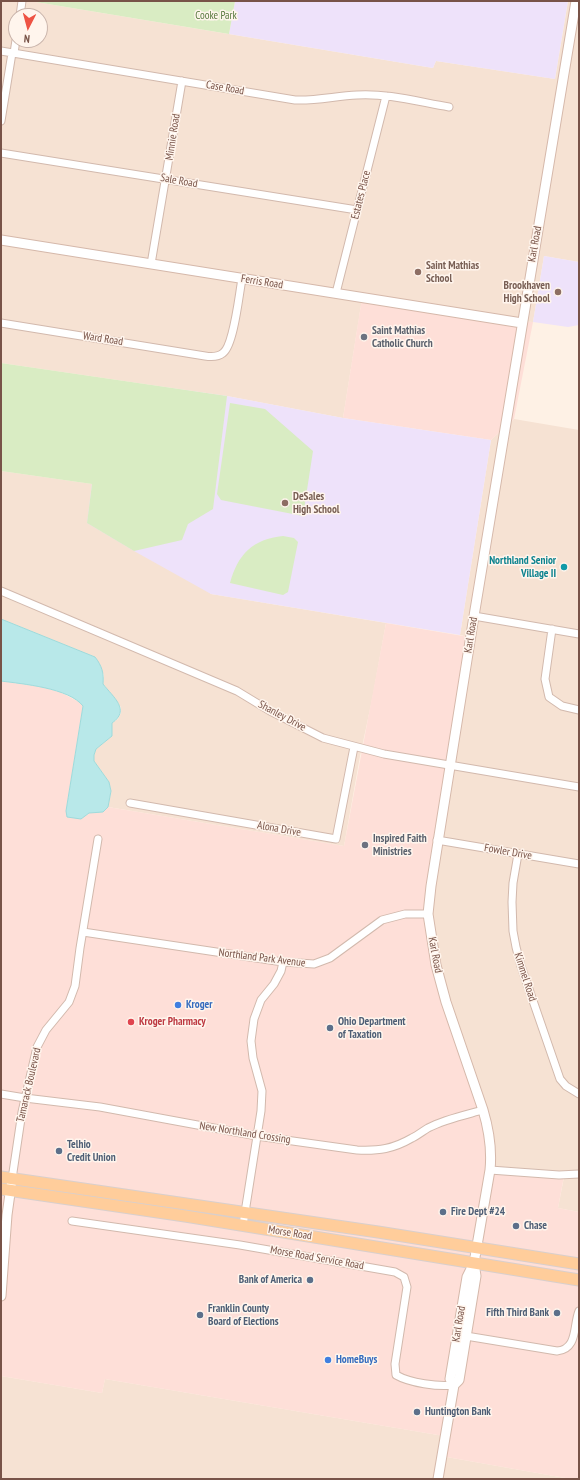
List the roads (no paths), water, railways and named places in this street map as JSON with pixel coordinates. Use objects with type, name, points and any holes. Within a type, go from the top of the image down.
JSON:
[{"type":"main road","name":"Karl Road","points":[[454,1384],[450,1379],[462,1303],[467,1277],[474,1263],[490,1170],[491,1156],[488,1128],[484,1110],[443,990],[436,965],[428,914],[437,840],[576,1]]},
{"type":"main road","name":"Ferris Road","points":[[1,240],[522,323]]},
{"type":"main road","name":"Morse Road","points":[[1,1177],[477,1247],[579,1264]]},
{"type":"main road","name":"Tamarack Boulevard","points":[[1,1296],[6,1190],[12,1178]]},
{"type":"main road","name":"Morse Road","points":[[6,1190],[243,1226],[579,1280]]},
{"type":"main road","name":"Karl Road","points":[[438,1479],[454,1384],[459,1380],[476,1276],[474,1263]]},
{"type":"street","points":[[1,121],[14,48]]},
{"type":"street","name":"Case Road","points":[[1,51],[307,101],[357,95],[386,96],[449,107]]},
{"type":"street","name":"Minnie Road","points":[[151,264],[182,81]]},
{"type":"street","name":"Estates Place","points":[[336,293],[386,96]]},
{"type":"street","name":"Sale Road","points":[[1,153],[357,210]]},
{"type":"street","name":"Ward Road","points":[[1,323],[205,356],[216,356],[223,354],[228,347],[232,336],[242,279]]},
{"type":"street","name":"Shanley Drive","points":[[1,591],[237,691],[270,711],[323,738],[384,754],[579,787]]},
{"type":"street","points":[[474,616],[579,634]]},
{"type":"street","points":[[552,629],[545,679],[549,697],[562,706],[579,710]]},
{"type":"street","name":"Alona Drive","points":[[130,803],[336,839],[354,746]]},
{"type":"street","name":"Tamarack Boulevard","points":[[12,1178],[25,1098],[36,1047],[46,1030],[69,1002],[75,986],[98,838]]},
{"type":"street","name":"Fowler Drive","points":[[437,840],[579,864]]},
{"type":"street","name":"Kimmel Road","points":[[518,854],[513,883],[512,902],[513,931],[517,954],[560,1079],[566,1086],[576,1093]]},
{"type":"street","name":"Northland Park Avenue","points":[[83,932],[283,962],[314,964],[330,958],[382,920],[405,914],[428,914]]},
{"type":"street","points":[[243,1226],[262,1111],[262,1091],[253,1058],[251,1041],[254,1019],[261,1000],[274,984],[281,971],[283,962]]},
{"type":"street","name":"New Northland Crossing","points":[[1,1094],[100,1107],[257,1136],[357,1150],[384,1150],[398,1146],[434,1126],[460,1116],[484,1110]]},
{"type":"street","points":[[490,1170],[559,1175],[579,1174]]},
{"type":"street","name":"Morse Road Service Road","points":[[72,1221],[240,1245],[395,1272],[404,1277],[407,1287],[394,1364],[396,1375],[403,1379],[444,1386],[454,1384]]},
{"type":"street","points":[[466,1336],[564,1350],[569,1346],[572,1340],[579,1311]]},
{"type":"water","points":[[1,619],[95,657],[99,663],[103,673],[103,684],[120,708],[120,713],[112,723],[112,736],[96,749],[94,755],[94,761],[109,782],[111,791],[108,807],[103,812],[89,813],[81,819],[67,817],[66,811],[83,706],[76,700],[57,691],[33,685],[1,681]]},
{"type":"place","name":"Saint Mathias School","points":[[418,272]]},
{"type":"place","name":"Brookhaven High School","points":[[558,292]]},
{"type":"place","name":"Saint Mathias Catholic Church","points":[[364,337]]},
{"type":"place","name":"DeSales High School","points":[[285,503]]},
{"type":"place","name":"Northland Senior Village II","points":[[564,567]]},
{"type":"place","name":"Inspired Faith Ministries","points":[[365,845]]},
{"type":"place","name":"Kroger","points":[[178,1005]]},
{"type":"place","name":"Kroger Pharmacy","points":[[131,1022]]},
{"type":"place","name":"Ohio Department of Taxation","points":[[330,1028]]},
{"type":"place","name":"Telhio Credit Union","points":[[59,1151]]},
{"type":"place","name":"Fire Dept #24","points":[[443,1212]]},
{"type":"place","name":"Chase","points":[[516,1226]]},
{"type":"place","name":"Bank of America","points":[[310,1280]]},
{"type":"place","name":"Fifth Third Bank","points":[[557,1313]]},
{"type":"place","name":"Franklin County Board of Elections","points":[[200,1315]]},
{"type":"place","name":"HomeBuys","points":[[328,1360]]},
{"type":"place","name":"Huntington Bank","points":[[417,1412]]},
{"type":"park label","name":"Cooke Park","points":[[216,16]]}]
